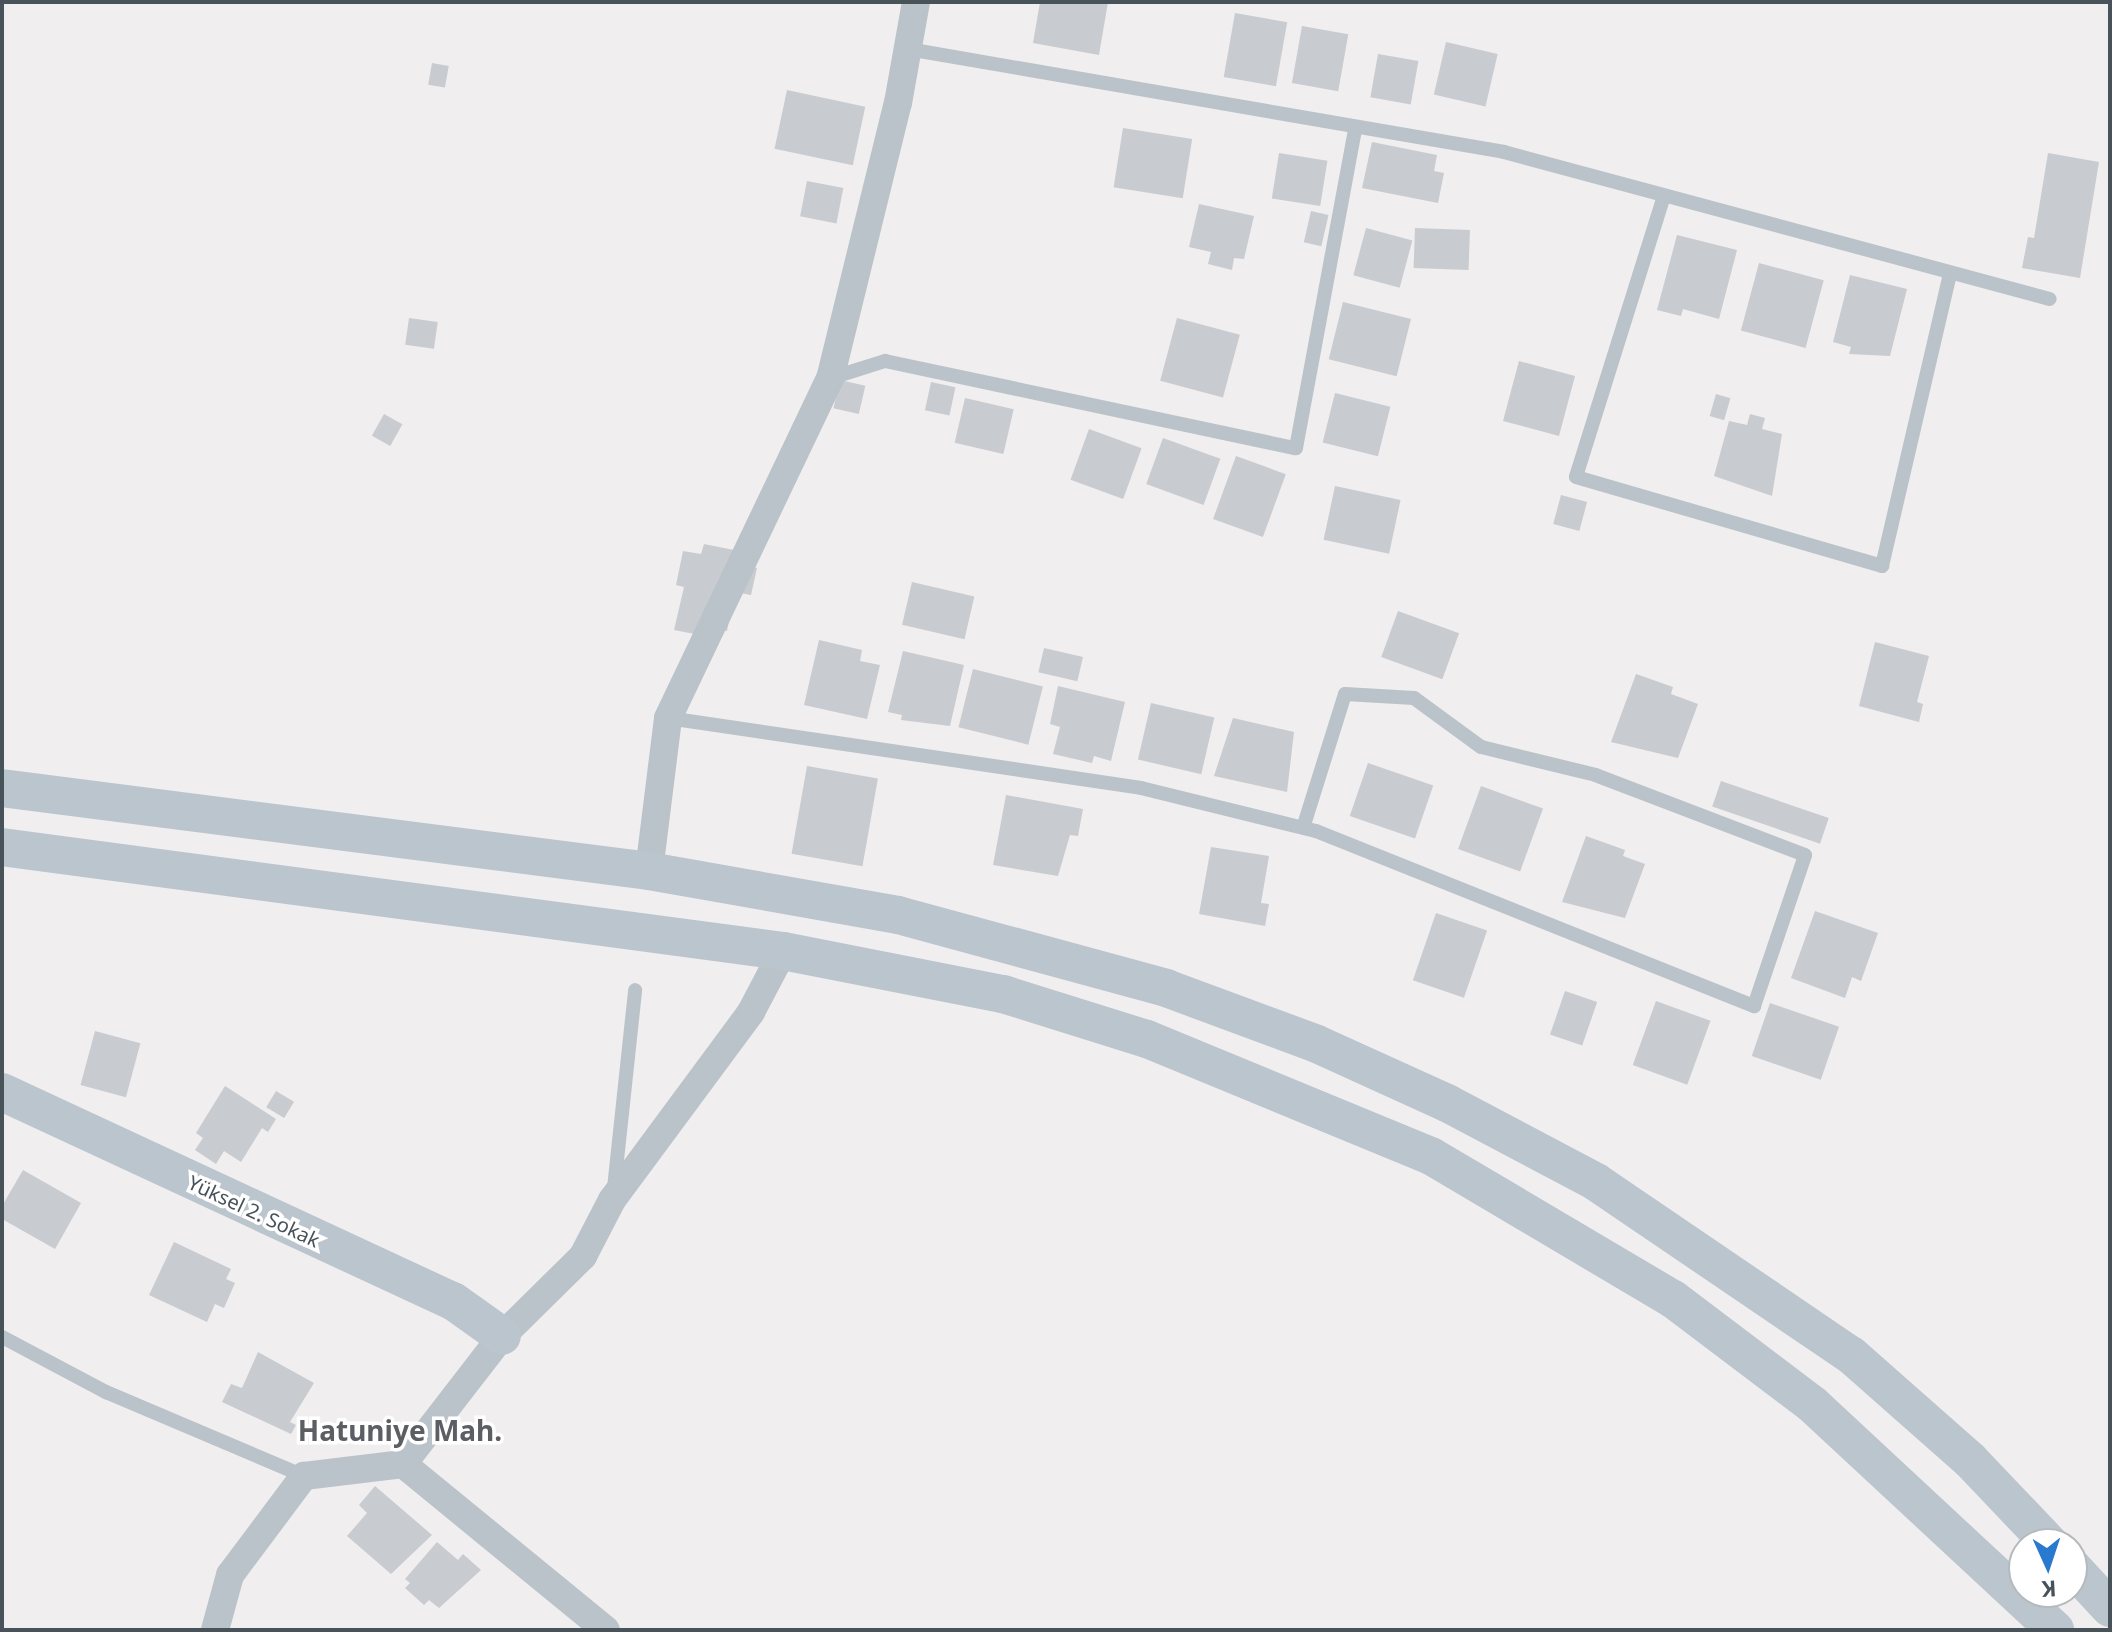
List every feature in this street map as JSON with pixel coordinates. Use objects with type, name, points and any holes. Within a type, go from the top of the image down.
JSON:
[{"type":"street","points":[[649,871],[668,718],[830,379],[908,49],[916,2]]},
{"type":"street","points":[[2,788],[649,871],[898,915],[1029,946],[1166,988],[1317,1044],[1447,1103],[1596,1182],[1851,1355],[1970,1460],[2035,1528]]},
{"type":"street","points":[[2,847],[783,951],[1003,994],[1147,1039],[1431,1156],[1673,1299],[1799,1394],[2055,1630]]},
{"type":"street","points":[[215,1630],[230,1575],[304,1476],[403,1464],[502,1336],[583,1256],[612,1200],[751,1012],[783,951]]},
{"type":"street","name":"Yüksel 2. Sokak","points":[[2,1092],[453,1301],[502,1336]]},
{"type":"street","points":[[403,1464],[606,1630]]},
{"type":"street","points":[[2088,1584],[2110,1608]]},
{"type":"lane","points":[[908,49],[1355,130],[1504,152],[1663,199],[2050,299]]},
{"type":"lane","points":[[830,379],[885,361],[1296,448],[1355,130]]},
{"type":"lane","points":[[1663,199],[1576,477],[1882,566],[1950,273]]},
{"type":"lane","points":[[668,718],[1141,788],[1303,828],[1754,1006],[1805,855],[1596,775],[1481,747],[1414,698],[1345,694],[1303,828]]},
{"type":"lane","points":[[612,1200],[635,990]]},
{"type":"lane","points":[[2,1337],[106,1392],[304,1476]]},
{"type":"building","points":[[1040,2],[1108,2],[1099,55],[1033,43]]},
{"type":"building","points":[[1235,13],[1287,22],[1276,86],[1224,77]]},
{"type":"building","points":[[1302,26],[1348,34],[1338,91],[1292,83]]},
{"type":"building","points":[[1446,42],[1498,54],[1485,107],[1434,95]]},
{"type":"building","points":[[1378,54],[1418,61],[1411,104],[1370,97]]},
{"type":"building","points":[[432,63],[449,66],[445,88],[428,85]]},
{"type":"building","points":[[787,90],[865,107],[853,165],[775,149]]},
{"type":"building","points":[[1123,128],[1192,139],[1183,198],[1114,187]]},
{"type":"building","points":[[1372,142],[1437,155],[1434,171],[1444,173],[1438,203],[1362,188]]},
{"type":"building","points":[[1279,153],[1327,161],[1320,206],[1272,198]]},
{"type":"building","points":[[2048,153],[2099,162],[2080,278],[2022,268],[2028,237],[2034,238]]},
{"type":"building","points":[[807,181],[843,188],[836,223],[800,216]]},
{"type":"building","points":[[1199,204],[1254,216],[1244,259],[1234,258],[1232,270],[1208,264],[1211,252],[1189,247]]},
{"type":"building","points":[[1311,211],[1329,215],[1321,246],[1304,242]]},
{"type":"building","points":[[1366,228],[1412,240],[1400,288],[1353,275]]},
{"type":"building","points":[[1415,228],[1470,230],[1469,270],[1414,268]]},
{"type":"building","points":[[1677,235],[1737,250],[1719,319],[1683,309],[1681,316],[1657,310]]},
{"type":"building","points":[[1759,263],[1824,280],[1806,348],[1741,331]]},
{"type":"building","points":[[1850,275],[1907,289],[1890,356],[1849,354],[1851,347],[1833,342]]},
{"type":"building","points":[[1343,302],[1411,319],[1397,376],[1329,359]]},
{"type":"building","points":[[409,318],[438,322],[434,349],[405,345]]},
{"type":"building","points":[[1177,318],[1240,335],[1223,398],[1160,381]]},
{"type":"building","points":[[1519,361],[1575,376],[1559,436],[1503,421]]},
{"type":"building","points":[[840,380],[865,386],[859,414],[833,408]]},
{"type":"building","points":[[931,382],[955,387],[949,416],[925,410]]},
{"type":"building","points":[[1335,393],[1390,407],[1378,456],[1323,442]]},
{"type":"building","points":[[1716,394],[1730,398],[1724,420],[1710,416]]},
{"type":"building","points":[[965,398],[1014,409],[1003,454],[955,443]]},
{"type":"building","points":[[384,414],[402,424],[390,446],[372,436]]},
{"type":"building","points":[[1750,414],[1765,418],[1762,429],[1782,434],[1772,496],[1714,476],[1729,421],[1747,425]]},
{"type":"building","points":[[1089,429],[1142,448],[1123,499],[1071,480]]},
{"type":"building","points":[[1163,438],[1220,459],[1204,505],[1146,484]]},
{"type":"building","points":[[1236,456],[1286,474],[1263,537],[1213,519]]},
{"type":"building","points":[[1335,486],[1401,500],[1389,554],[1324,540]]},
{"type":"building","points":[[1561,495],[1587,502],[1579,531],[1553,524]]},
{"type":"building","points":[[704,544],[744,552],[741,564],[757,568],[751,595],[735,592],[727,631],[707,627],[705,636],[674,630],[684,587],[676,585],[683,551],[701,554]]},
{"type":"building","points":[[912,582],[974,596],[964,639],[902,625]]},
{"type":"building","points":[[1398,611],[1459,633],[1442,679],[1381,657]]},
{"type":"building","points":[[819,640],[862,650],[860,661],[880,665],[867,719],[804,705]]},
{"type":"building","points":[[1875,642],[1929,656],[1917,702],[1923,704],[1919,722],[1859,706]]},
{"type":"building","points":[[1044,648],[1083,657],[1077,681],[1038,672]]},
{"type":"building","points":[[903,651],[964,665],[950,726],[901,720],[902,715],[888,712]]},
{"type":"building","points":[[973,669],[1043,686],[1028,745],[958,727]]},
{"type":"building","points":[[1636,674],[1673,687],[1671,694],[1698,704],[1678,758],[1611,742]]},
{"type":"building","points":[[1058,686],[1125,702],[1111,761],[1094,756],[1092,763],[1053,754],[1060,727],[1050,724]]},
{"type":"building","points":[[1151,703],[1214,718],[1201,774],[1138,760]]},
{"type":"building","points":[[1233,718],[1294,732],[1287,792],[1214,776]]},
{"type":"building","points":[[1368,763],[1433,785],[1415,838],[1350,816]]},
{"type":"building","points":[[807,766],[878,779],[862,866],[792,854]]},
{"type":"building","points":[[1721,781],[1829,818],[1820,844],[1712,807]]},
{"type":"building","points":[[1481,786],[1543,809],[1520,872],[1458,849]]},
{"type":"building","points":[[1006,795],[1083,809],[1078,836],[1070,835],[1058,876],[993,865]]},
{"type":"building","points":[[1586,836],[1625,850],[1623,856],[1645,864],[1625,918],[1562,902]]},
{"type":"building","points":[[1211,847],[1269,856],[1261,903],[1269,904],[1265,926],[1199,914]]},
{"type":"building","points":[[1815,911],[1878,933],[1861,981],[1852,977],[1845,998],[1791,978]]},
{"type":"building","points":[[1436,913],[1487,931],[1464,998],[1413,980]]},
{"type":"building","points":[[1565,991],[1597,1002],[1582,1046],[1550,1034]]},
{"type":"building","points":[[1656,1001],[1711,1021],[1687,1085],[1633,1065]]},
{"type":"building","points":[[1770,1003],[1839,1027],[1821,1080],[1752,1056]]},
{"type":"building","points":[[95,1031],[140,1043],[126,1097],[81,1085]]},
{"type":"building","points":[[225,1086],[276,1119],[268,1132],[262,1128],[241,1162],[224,1151],[216,1164],[195,1150],[203,1138],[196,1133]]},
{"type":"building","points":[[276,1091],[294,1102],[284,1118],[266,1107]]},
{"type":"building","points":[[23,1170],[81,1203],[55,1249],[2,1219],[2,1206]]},
{"type":"building","points":[[174,1242],[231,1269],[226,1279],[235,1283],[224,1308],[215,1304],[207,1322],[149,1295]]},
{"type":"building","points":[[258,1352],[314,1383],[290,1422],[296,1425],[291,1434],[222,1402],[231,1384],[242,1388]]},
{"type":"building","points":[[375,1486],[432,1535],[391,1574],[347,1536],[367,1513],[359,1505]]},
{"type":"building","points":[[437,1542],[458,1560],[463,1554],[481,1570],[439,1608],[429,1600],[424,1605],[405,1588],[410,1583],[405,1579]]},
{"type":"district","name":"Hatuniye Mah.","points":[[400,1430]]}]
